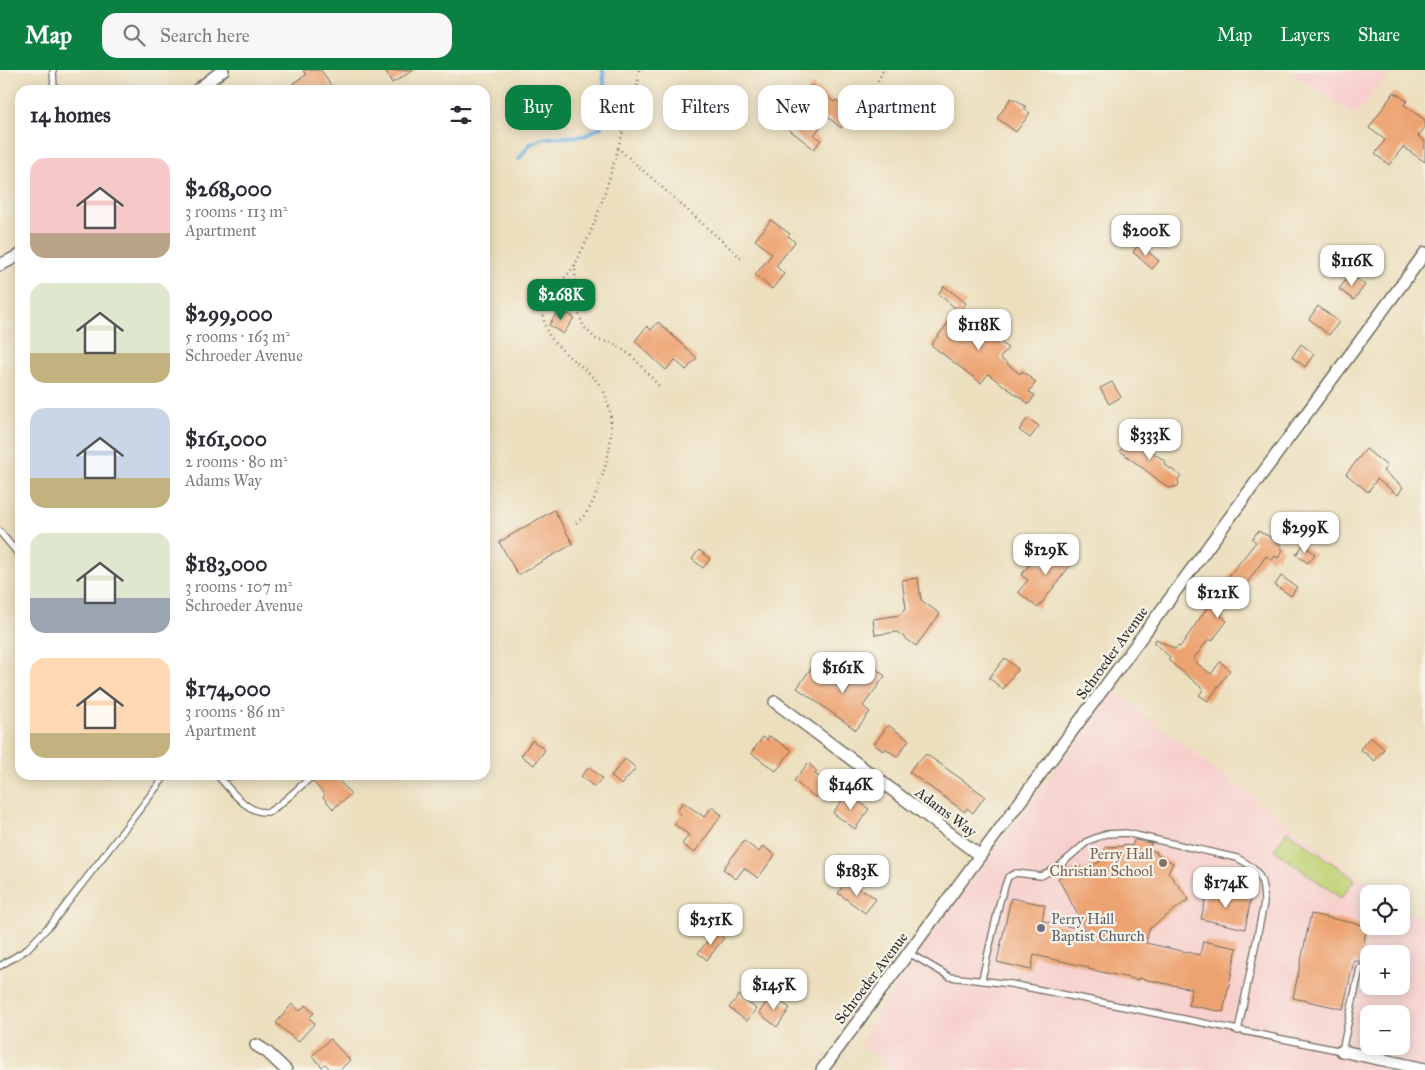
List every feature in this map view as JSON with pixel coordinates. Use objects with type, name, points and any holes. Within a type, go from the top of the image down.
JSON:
[{"type":"street","points":[[204,85],[223,70]]},
{"type":"street","name":"Schroeder Avenue","points":[[822,1070],[979,855],[1069,738],[1425,253]]},
{"type":"street","points":[[0,265],[15,258]]},
{"type":"street","name":"Adams Way","points":[[775,702],[979,855]]},
{"type":"street","points":[[256,1045],[278,1061],[286,1070]]},
{"type":"street","points":[[1342,1051],[1425,1070]]},
{"type":"lane","points":[[53,70],[54,85]]},
{"type":"lane","points":[[0,532],[15,550]]},
{"type":"lane","points":[[0,966],[26,950],[52,923],[162,780]]},
{"type":"lane","points":[[222,780],[254,810],[267,812],[308,780]]},
{"type":"lane","points":[[982,979],[1000,901],[1008,877],[1016,873],[1041,876],[1058,867],[1088,841],[1106,834],[1126,833],[1237,858],[1258,872],[1264,885],[1264,904],[1238,1031]]},
{"type":"lane","points":[[909,953],[950,977],[982,979],[1088,999],[1342,1051],[1360,968]]},
{"type":"path","points":[[576,523],[586,515],[592,506],[606,464],[612,424],[604,392],[596,380],[554,342],[545,328],[544,308],[563,278],[572,269],[582,250],[606,190],[638,82],[639,70]]},
{"type":"path","points":[[878,81],[883,70]]},
{"type":"path","points":[[618,148],[741,258]]},
{"type":"path","points":[[575,263],[576,307],[584,327],[597,340],[613,343],[633,357],[659,386]]},
{"type":"shaded area","points":[[1289,70],[1393,70],[1355,116]]},
{"type":"shaded area","name":"Perry Hall Christian School","points":[[1114,691],[1369,885],[1360,885],[1360,935],[1410,935],[1410,912],[1425,921],[1425,1070],[893,1070],[860,1043],[901,976]]},
{"type":"green space","points":[[1287,831],[1355,879],[1341,898],[1274,850]]},
{"type":"building","points":[[303,70],[321,70],[331,85],[294,85],[293,83],[306,75]]},
{"type":"building","points":[[385,70],[414,70],[392,83]]},
{"type":"building","points":[[1394,92],[1407,101],[1404,105],[1425,120],[1425,127],[1418,136],[1425,141],[1425,162],[1403,147],[1389,165],[1375,154],[1385,140],[1369,128]]},
{"type":"building","points":[[828,97],[834,102],[836,100],[838,102],[838,125],[828,117]]},
{"type":"building","points":[[1011,98],[1026,107],[1024,109],[1030,113],[1016,132],[997,118]]},
{"type":"building","points":[[790,130],[818,130],[814,135],[821,140],[814,149]]},
{"type":"building","points":[[771,220],[790,234],[788,236],[795,242],[776,266],[784,274],[772,289],[755,275],[772,254],[755,240]]},
{"type":"building","points":[[1139,244],[1159,261],[1152,269],[1133,252]]},
{"type":"building","points":[[1350,274],[1365,285],[1354,300],[1339,289]]},
{"type":"building","points":[[944,286],[966,303],[960,311],[1008,348],[1000,358],[1020,374],[1022,371],[1036,382],[1029,392],[1035,395],[1029,404],[988,374],[981,383],[931,345],[958,310],[938,294]]},
{"type":"building","points":[[1318,306],[1339,322],[1329,335],[1309,319]]},
{"type":"building","points":[[560,308],[574,318],[563,334],[549,325]]},
{"type":"building","points":[[658,322],[697,358],[686,370],[675,360],[666,370],[635,341],[647,326],[651,330]]},
{"type":"building","points":[[1301,344],[1314,354],[1305,367],[1292,357]]},
{"type":"building","points":[[1112,382],[1121,397],[1109,404],[1100,388]]},
{"type":"building","points":[[1028,418],[1039,426],[1030,438],[1019,430]]},
{"type":"building","points":[[1135,430],[1146,438],[1142,444],[1166,462],[1164,464],[1181,476],[1178,480],[1179,486],[1169,488],[1120,451]]},
{"type":"building","points":[[1366,449],[1387,466],[1383,471],[1403,487],[1398,495],[1377,479],[1368,492],[1346,474]]},
{"type":"building","points":[[554,510],[573,544],[518,575],[499,542]]},
{"type":"building","points":[[1258,531],[1282,546],[1283,550],[1278,558],[1275,556],[1272,560],[1266,556],[1244,587],[1242,586],[1220,615],[1227,621],[1212,641],[1209,639],[1194,658],[1194,661],[1211,674],[1220,662],[1230,670],[1208,701],[1199,695],[1203,690],[1201,687],[1168,660],[1170,657],[1154,643],[1156,639],[1175,649],[1178,646],[1180,647],[1229,576],[1256,542],[1252,539]]},
{"type":"building","points":[[1064,544],[1078,555],[1038,608],[1018,592],[1028,580],[1021,575],[1033,560],[1043,567],[1048,560],[1051,562]]},
{"type":"building","points":[[1303,545],[1315,554],[1308,563],[1296,555]]},
{"type":"building","points":[[699,550],[710,559],[703,568],[692,559]]},
{"type":"building","points":[[1281,576],[1297,587],[1291,596],[1275,585]]},
{"type":"building","points":[[918,578],[921,600],[940,614],[916,646],[897,632],[875,635],[873,619],[900,615],[906,608],[902,580]]},
{"type":"building","points":[[1005,658],[1018,669],[1003,689],[989,678]]},
{"type":"building","points":[[868,663],[885,676],[863,706],[870,712],[856,730],[797,688],[812,667],[846,693]]},
{"type":"building","points":[[888,725],[909,740],[897,757],[885,748],[883,751],[874,744]]},
{"type":"building","points":[[769,736],[792,750],[776,771],[751,753],[763,737],[767,740]]},
{"type":"building","points":[[1370,737],[1384,749],[1375,761],[1360,749]]},
{"type":"building","points":[[532,740],[545,750],[534,765],[521,756]]},
{"type":"building","points":[[926,754],[985,796],[973,813],[967,808],[965,812],[909,772],[917,761],[919,762]]},
{"type":"building","points":[[625,759],[636,768],[621,785],[611,776]]},
{"type":"building","points":[[808,763],[817,771],[815,774],[828,784],[816,798],[794,781]]},
{"type":"building","points":[[589,767],[602,778],[594,787],[581,776]]},
{"type":"building","points":[[338,780],[351,794],[333,809],[323,797],[325,795],[312,781]]},
{"type":"building","points":[[847,793],[869,809],[855,829],[833,813]]},
{"type":"building","points":[[683,802],[704,817],[712,807],[722,815],[694,853],[682,844],[689,835],[674,824],[681,814],[677,811]]},
{"type":"building","name":"Perry Hall Baptist Church","points":[[1134,840],[1151,843],[1149,850],[1157,852],[1156,854],[1173,863],[1168,873],[1189,899],[1149,929],[1146,943],[1200,955],[1203,941],[1237,948],[1223,1012],[1188,1005],[1192,989],[1138,978],[1138,980],[1034,955],[1031,970],[997,962],[1011,898],[1045,905],[1042,921],[1086,930],[1058,878],[1080,867],[1082,871],[1105,859],[1105,847],[1124,846],[1124,844],[1132,846]]},
{"type":"building","points":[[744,841],[759,852],[763,846],[775,855],[758,878],[744,868],[736,879],[723,869]]},
{"type":"building","points":[[846,882],[863,892],[864,890],[876,899],[865,913],[838,893]]},
{"type":"building","points":[[1208,888],[1251,898],[1245,929],[1201,919]]},
{"type":"building","points":[[1311,914],[1360,924],[1360,935],[1365,935],[1363,945],[1360,945],[1360,962],[1354,960],[1343,1009],[1293,998]]},
{"type":"building","points":[[715,931],[724,938],[707,960],[698,953]]},
{"type":"building","points":[[739,995],[756,1009],[747,1021],[729,1008]]},
{"type":"building","points":[[773,996],[790,1008],[777,1027],[759,1013],[770,997]]},
{"type":"building","points":[[292,1004],[300,1011],[305,1005],[314,1013],[309,1018],[315,1023],[298,1042],[276,1023]]},
{"type":"building","points":[[330,1039],[350,1060],[340,1070],[331,1070],[325,1064],[322,1067],[312,1056]]},
{"type":"waterway","points":[[519,159],[530,144],[546,138],[584,136],[601,127],[606,108],[603,70]]},
{"type":"place","name":"Perry Hall Christian School","points":[[1163,863]]},
{"type":"place","name":"Perry Hall Baptist Church","points":[[1041,928]]}]
